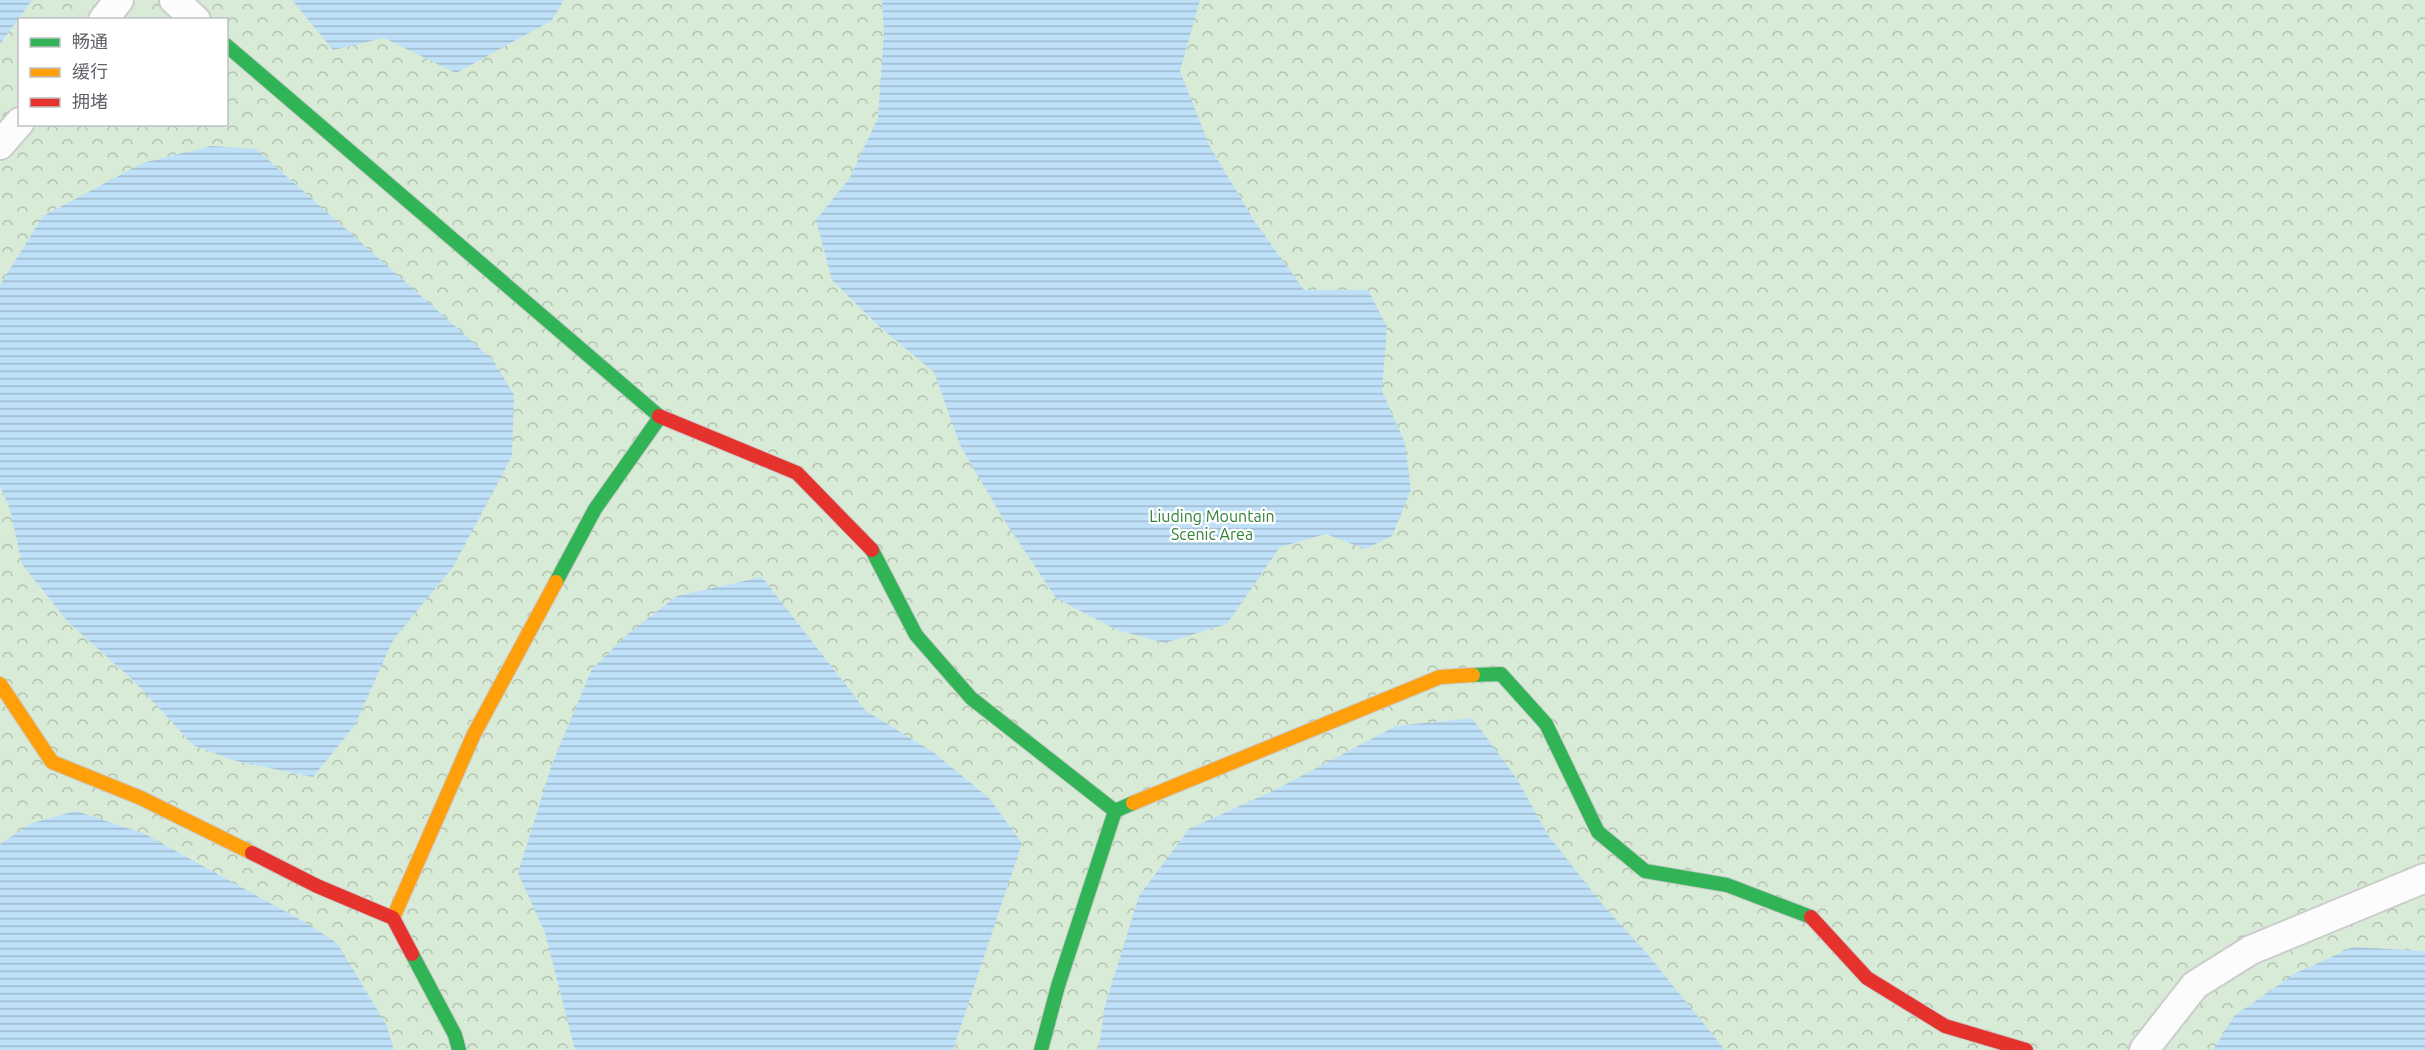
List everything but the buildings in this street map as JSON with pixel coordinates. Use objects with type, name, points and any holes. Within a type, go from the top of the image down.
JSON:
[{"type":"street","points":[[105,18],[119,0]]},
{"type":"street","points":[[174,0],[194,18]]},
{"type":"street","points":[[228,47],[660,417],[797,473],[876,554],[916,635],[971,698],[1115,811]]},
{"type":"street","points":[[0,145],[18,124]]},
{"type":"street","points":[[393,918],[474,734],[595,508],[660,417]]},
{"type":"street","points":[[1041,1050],[1058,986],[1115,811],[1440,677],[1501,674],[1546,724],[1598,832],[1645,871],[1727,885],[1809,915],[1867,978],[1944,1026],[2026,1050]]},
{"type":"street","points":[[0,684],[52,762],[141,798],[317,886],[393,918],[455,1035],[459,1050]]},
{"type":"street","points":[[2144,1050],[2195,985],[2251,950],[2425,878]]},
{"type":"green space","name":"Liuding Mountain Scenic Area","points":[[0,0],[2425,0],[2425,1050],[0,1050]]},
{"type":"water","points":[[0,0],[32,0],[18,18],[0,44]]},
{"type":"water","points":[[292,0],[564,0],[551,21],[456,73],[384,38],[333,50]]},
{"type":"water","points":[[882,0],[1200,0],[1180,71],[1209,145],[1255,222],[1304,290],[1368,290],[1387,327],[1382,391],[1405,443],[1411,490],[1392,536],[1365,549],[1326,534],[1280,547],[1227,624],[1165,643],[1117,630],[1056,598],[1001,515],[960,445],[934,372],[881,328],[832,280],[816,220],[849,179],[878,118],[884,32]]},
{"type":"water","points":[[211,146],[256,149],[493,360],[514,395],[512,456],[453,567],[393,640],[355,725],[313,777],[236,761],[193,745],[136,683],[68,622],[22,564],[10,509],[0,486],[0,285],[43,216],[143,163]]},
{"type":"water","points":[[762,577],[866,711],[933,752],[989,798],[1022,843],[953,1050],[575,1050],[545,933],[518,873],[552,764],[592,669],[629,633],[677,596]]},
{"type":"water","points":[[1472,718],[1517,779],[1548,835],[1603,905],[1649,956],[1725,1050],[1099,1050],[1104,1009],[1139,896],[1189,829],[1275,790],[1396,726]]},
{"type":"water","points":[[76,811],[145,834],[306,923],[337,943],[386,1024],[394,1050],[0,1050],[0,844],[32,823]]},
{"type":"water","points":[[2353,947],[2425,951],[2425,1050],[2213,1050],[2234,1016],[2294,974]]},
{"type":"traffic: fast","points":[[228,47],[659,416]]},
{"type":"traffic: fast","points":[[556,582],[595,509],[660,417]]},
{"type":"traffic: fast","points":[[872,550],[916,635],[971,698],[1115,811],[1133,803]]},
{"type":"traffic: fast","points":[[1473,675],[1501,674],[1546,724],[1598,832],[1645,871],[1727,885],[1811,917]]},
{"type":"traffic: fast","points":[[1041,1050],[1058,986],[1115,811]]},
{"type":"traffic: fast","points":[[412,954],[455,1035],[459,1050]]},
{"type":"traffic: slow","points":[[393,918],[474,734],[556,582]]},
{"type":"traffic: slow","points":[[1133,803],[1440,677],[1473,675]]},
{"type":"traffic: slow","points":[[0,684],[52,762],[141,798],[252,853]]},
{"type":"traffic: jam","points":[[659,416],[797,473],[872,550]]},
{"type":"traffic: jam","points":[[252,853],[317,886],[393,918],[412,954]]},
{"type":"traffic: jam","points":[[1811,917],[1867,978],[1945,1026],[2026,1050]]}]
